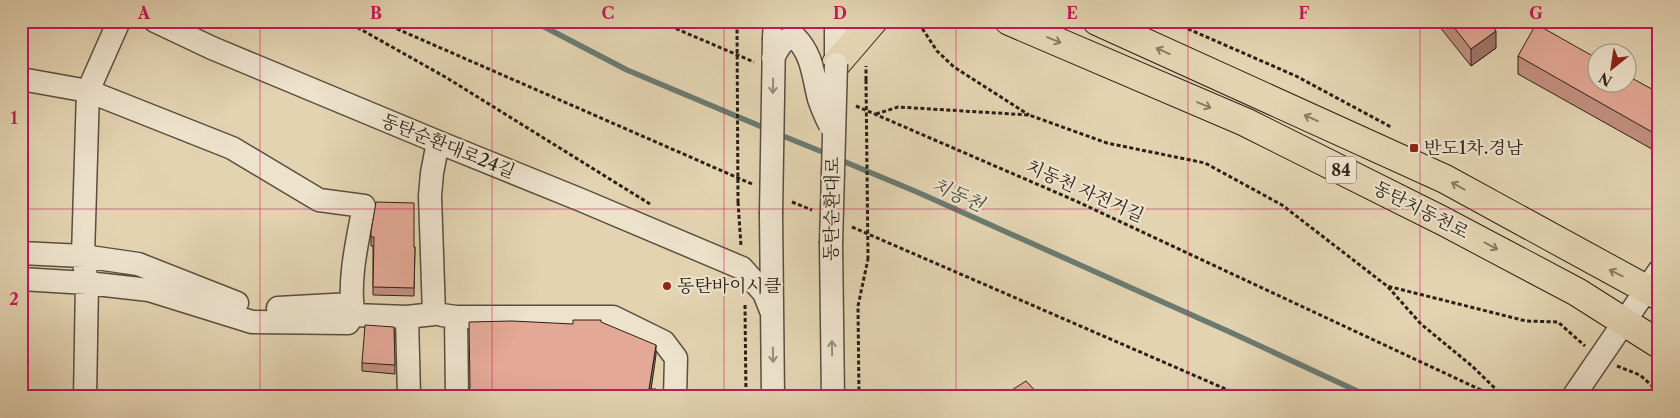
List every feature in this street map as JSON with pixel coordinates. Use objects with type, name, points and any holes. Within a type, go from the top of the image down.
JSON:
[{"type":"main road","points":[[836,64],[873,21]]},
{"type":"main road","name":"동탄치동천로","points":[[1010,21],[1246,122],[1443,221],[1577,292],[1659,344]]},
{"type":"main road","name":"동탄치동천로","points":[[1097,21],[1445,179],[1655,285]]},
{"type":"street","points":[[85,397],[87,283],[84,256],[88,91],[119,21]]},
{"type":"street","name":"동탄순환대로24길","points":[[155,21],[212,48],[742,268]]},
{"type":"street","name":"동탄순환대로","points":[[833,397],[831,244],[836,21]]},
{"type":"street","points":[[773,397],[770,45],[780,46],[787,38],[794,37],[802,44],[813,69],[820,100],[834,135]]},
{"type":"street","points":[[21,79],[88,91],[232,148],[319,200],[364,206],[356,248],[352,310],[348,323],[252,322],[149,290],[87,283],[21,280]]},
{"type":"street","points":[[434,314],[430,196],[438,142]]},
{"type":"street","points":[[771,225],[742,268],[764,293],[772,313]]},
{"type":"street","points":[[21,253],[84,256],[138,264],[254,310],[352,310],[407,317],[434,314],[456,317],[613,317],[664,342],[676,358],[675,397]]},
{"type":"street","points":[[1574,397],[1625,322],[1655,285]]},
{"type":"street","points":[[407,317],[409,397]]},
{"type":"street","points":[[456,317],[457,397]]},
{"type":"path","points":[[346,21],[447,78],[656,209]]},
{"type":"path","points":[[658,21],[770,45]]},
{"type":"path","points":[[913,21],[918,22],[937,51],[954,67],[1030,115],[1107,143],[1205,163],[1282,205],[1387,286],[1421,324],[1472,366],[1504,397]]},
{"type":"path","points":[[737,22],[738,202]]},
{"type":"path","points":[[859,397],[858,306],[868,259],[866,80]]},
{"type":"path","name":"치동천 자전거길","points":[[848,103],[1076,201],[1496,397]]},
{"type":"path","points":[[875,114],[898,107],[1030,115]]},
{"type":"path","points":[[1387,286],[1526,320],[1558,322],[1600,360],[1640,375],[1659,392]]},
{"type":"building","points":[[1449,21],[1488,21],[1496,31],[1471,49]]},
{"type":"building","points":[[1536,24],[1588,53],[1588,92],[1638,92],[1638,81],[1659,93],[1659,136],[1518,56]]},
{"type":"building","points":[[376,202],[414,203],[414,288],[373,287],[374,237],[371,237],[371,232]]},
{"type":"building","points":[[573,320],[601,320],[601,322],[656,345],[649,389],[656,389],[657,397],[466,397],[470,387],[469,322],[512,321],[573,324]]},
{"type":"building","points":[[365,325],[394,327],[395,365],[362,363]]},
{"type":"building","points":[[1026,381],[1041,397],[1001,397]]},
{"type":"waterway","name":"치동천","points":[[533,21],[627,70],[767,129]]},
{"type":"waterway","name":"치동천","points":[[778,134],[830,155]]},
{"type":"waterway","name":"치동천","points":[[838,159],[917,192],[1370,397]]},
{"type":"place","name":"반도1차.경남","points":[[1414,148]]},
{"type":"place","name":"동탄바이시클","points":[[667,286]]}]
